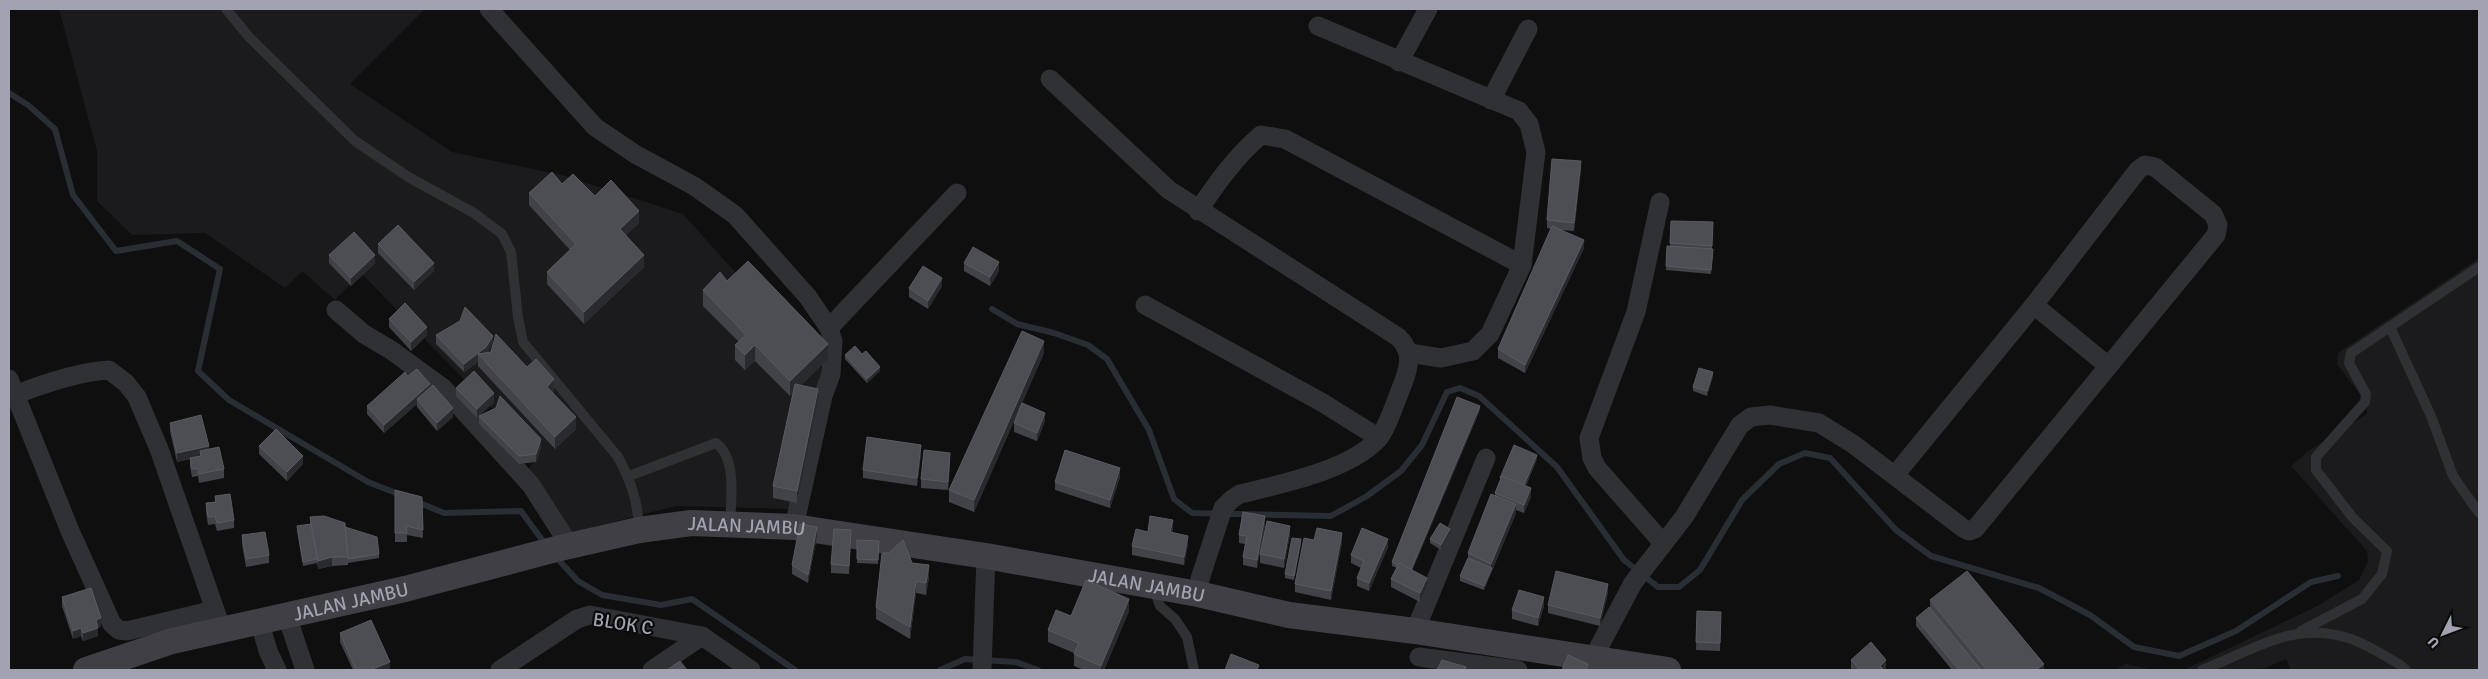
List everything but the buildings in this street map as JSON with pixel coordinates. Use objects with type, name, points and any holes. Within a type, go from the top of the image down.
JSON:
[{"type":"street","points":[[490,9],[595,127],[635,154],[694,186],[735,215],[808,297],[829,328],[833,341],[831,374],[823,396],[794,528]]},
{"type":"street","points":[[1399,62],[1428,9]]},
{"type":"street","points":[[1318,26],[1399,62],[1519,111],[1529,124],[1536,152],[1522,265],[1490,334],[1473,351],[1441,358],[1409,353]]},
{"type":"street","points":[[1491,100],[1528,29]]},
{"type":"street","points":[[1050,79],[1169,190],[1198,211],[1398,337],[1405,343],[1409,353],[1408,370],[1379,438],[1359,455],[1338,466],[1240,494],[1223,508],[1200,579],[1198,594]]},
{"type":"street","points":[[1198,211],[1214,187],[1252,142],[1261,134],[1270,135],[1285,138],[1522,265]]},
{"type":"street","points":[[1593,658],[1633,582],[1662,542],[1684,517],[1740,425],[1751,417],[1783,416],[1819,423],[1853,444],[1963,528],[1973,530],[2216,235],[2218,225],[2213,214],[2155,167],[2145,165],[2138,170],[2034,305],[1895,475]]},
{"type":"street","points":[[829,328],[957,193]]},
{"type":"street","points":[[1660,202],[1636,312],[1589,438],[1592,458],[1598,468],[1662,542]]},
{"type":"street","points":[[1145,305],[1323,403],[1379,438]]},
{"type":"street","points":[[2034,305],[2107,365]]},
{"type":"street","points":[[336,310],[364,334],[391,350],[443,388],[531,485],[557,549]]},
{"type":"street","points":[[110,370],[126,382],[137,397],[159,449],[218,620],[127,631],[119,630],[112,624],[70,531],[12,387],[38,385],[90,371],[110,370]]},
{"type":"street","points":[[1486,458],[1422,632],[1417,664],[1518,670]]},
{"type":"street","name":"JALAN JAMBU","points":[[86,670],[172,641],[218,620],[260,623],[405,589],[557,549],[639,530],[691,523],[794,528],[986,556],[1198,594],[1289,616],[1422,632],[1668,670]]},
{"type":"street","points":[[982,670],[986,556]]},
{"type":"street","name":"BLOK C","points":[[500,670],[577,619],[590,615],[702,636],[751,670]]},
{"type":"street","points":[[287,616],[305,670]]},
{"type":"street","points":[[260,623],[268,651],[278,670]]},
{"type":"street","name":"BLOK C","points":[[652,670],[702,636]]},
{"type":"lane","points":[[226,9],[249,37],[355,141],[410,178],[474,212],[502,234],[512,252],[518,317],[523,342],[618,457],[629,476],[638,506],[639,530]]},
{"type":"lane","points":[[2202,670],[2273,638],[2301,632],[2362,600],[2382,574],[2387,551],[2353,518],[2316,470],[2316,457],[2365,402],[2366,394],[2349,364],[2351,353],[2479,266]]},
{"type":"lane","points":[[2390,327],[2431,416],[2453,476],[2479,513]]},
{"type":"lane","points":[[629,476],[716,443],[724,449],[728,460],[730,524]]},
{"type":"lane","points":[[1153,587],[1160,606],[1175,618],[1187,636],[1194,670]]},
{"type":"lane","points":[[2301,632],[2348,638],[2399,664],[2406,670]]},
{"type":"shaded area","points":[[59,9],[425,9],[350,84],[452,152],[562,175],[683,214],[824,371],[791,509],[676,506],[566,534],[526,473],[538,456],[361,273],[335,300],[302,271],[285,288],[205,233],[132,235],[97,201],[97,151]]},
{"type":"shaded area","points":[[2479,258],[2479,670],[2291,670],[2286,659],[2260,670],[2184,670],[2319,605],[2359,580],[2368,561],[2367,551],[2291,466],[2308,451],[2367,414],[2367,404],[2337,364],[2338,353]]},
{"type":"shaded area","points":[[2126,664],[2154,670],[2115,670]]},
{"type":"waterway","points":[[9,93],[28,105],[55,129],[73,195],[116,251],[177,241],[220,269],[198,371],[229,400],[368,482],[401,495]]},
{"type":"waterway","points":[[992,309],[1017,324],[1054,333],[1088,345],[1107,359],[1149,430],[1174,499],[1192,513],[1331,516],[1367,496],[1401,471],[1422,445],[1447,392],[1460,388],[1479,396],[1557,467],[1624,560],[1658,587],[1679,587],[1700,570],[1742,500],[1779,464],[1805,453],[1830,458],[1896,530],[1931,556],[2039,588],[2090,615],[2134,647],[2179,656],[2236,631],[2311,582],[2338,576]]},
{"type":"waterway","points":[[415,501],[444,513],[521,511],[545,544]]},
{"type":"waterway","points":[[555,556],[578,581],[602,595],[661,605],[692,599],[795,670]]},
{"type":"waterway","points":[[940,670],[965,659],[1016,662],[1038,670]]}]
